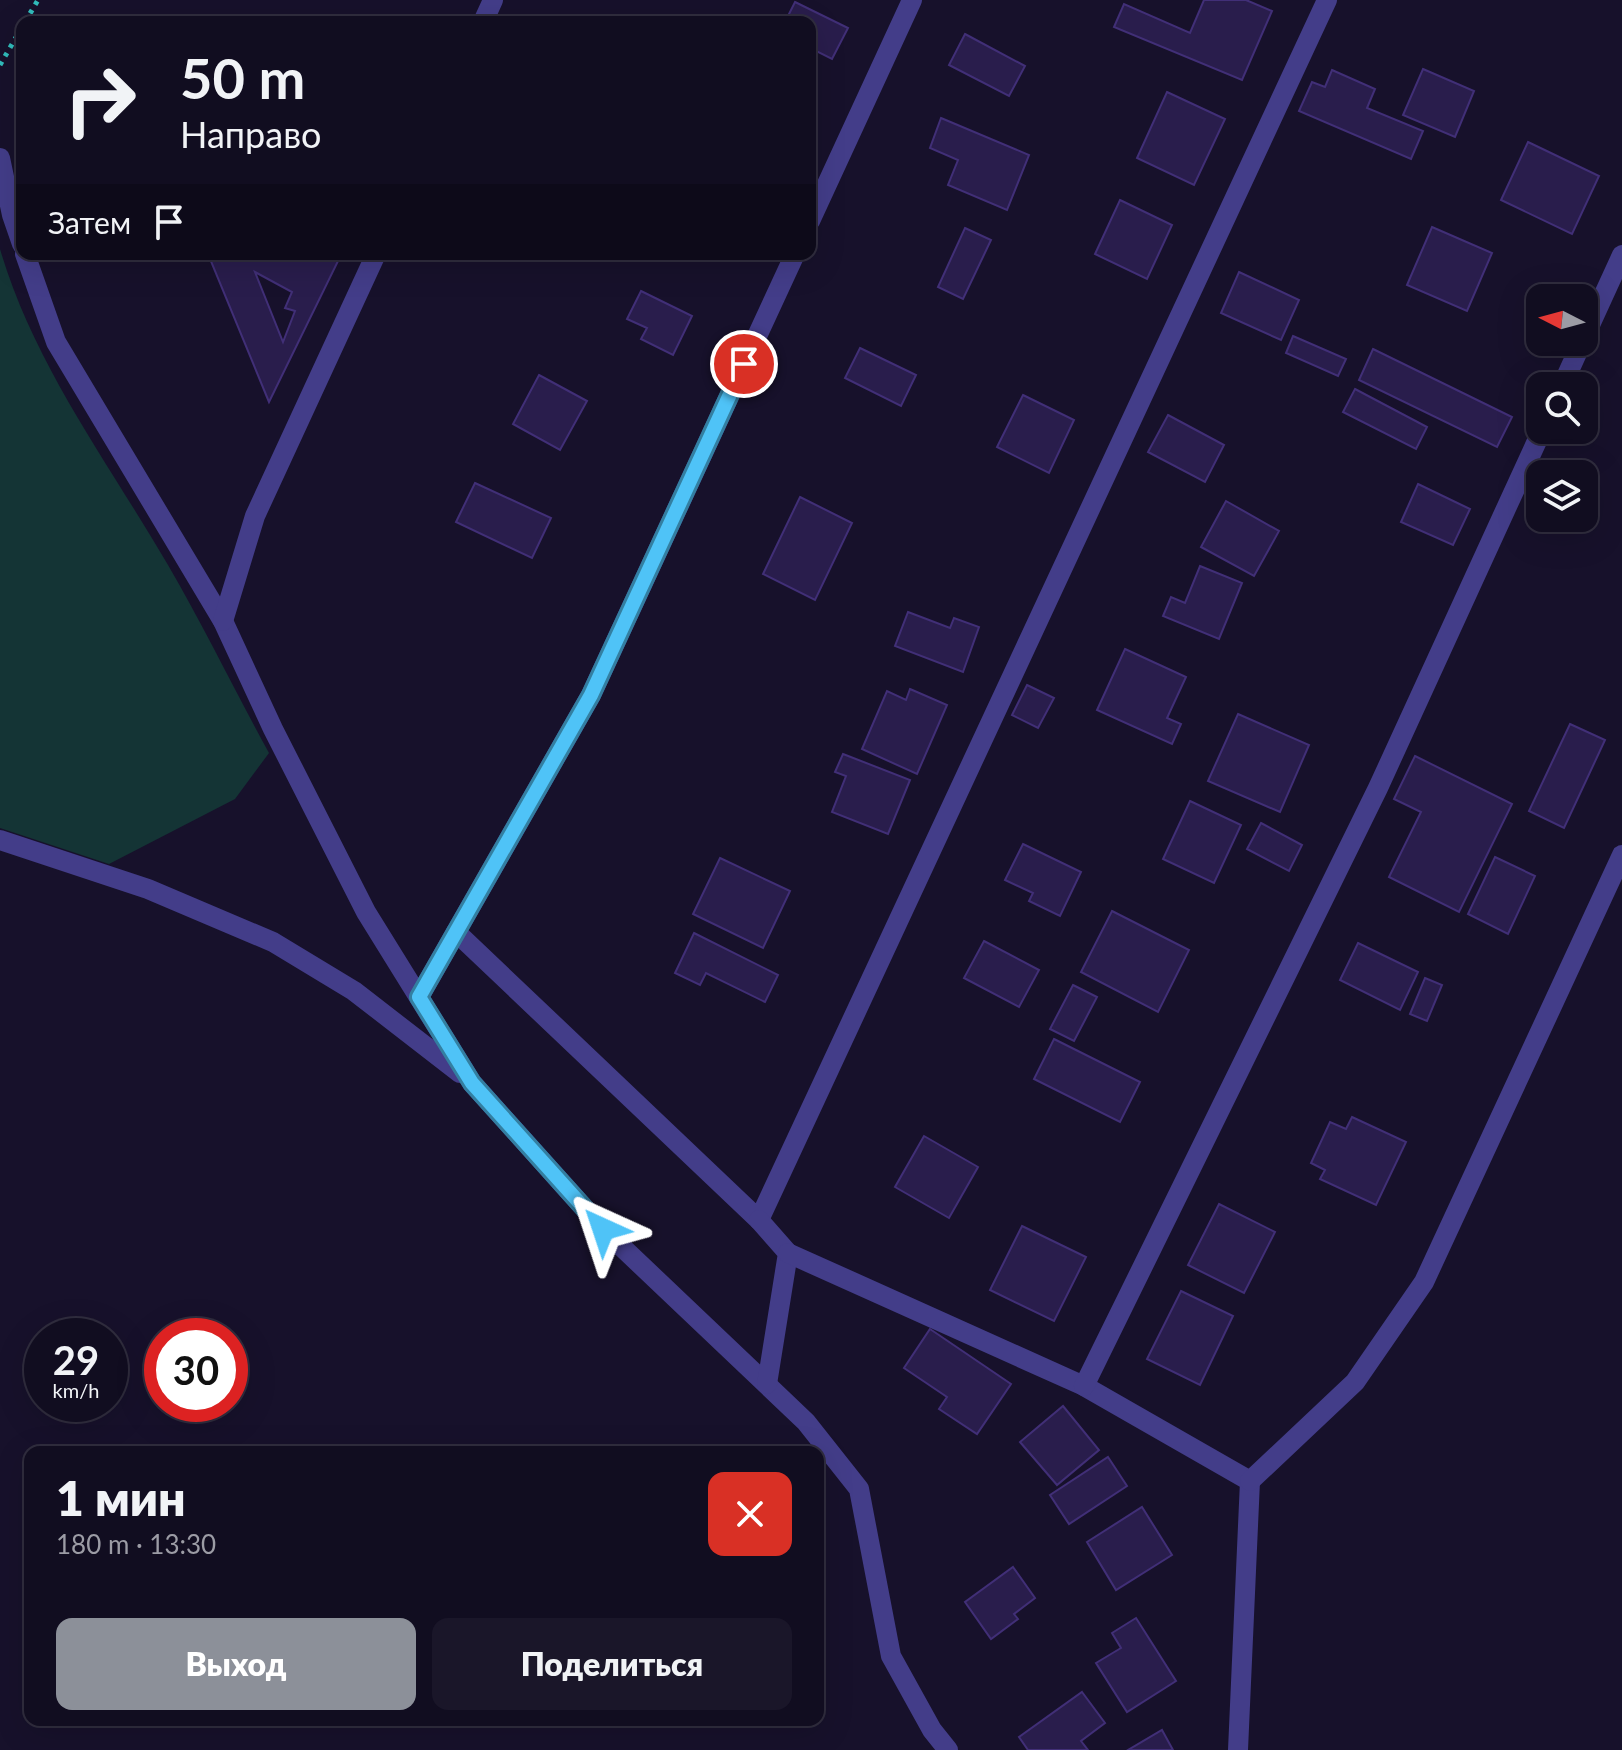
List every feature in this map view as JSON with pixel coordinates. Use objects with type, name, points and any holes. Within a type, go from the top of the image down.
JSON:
[{"type":"street","points":[[816,208],[912,0]]},
{"type":"street","points":[[759,1220],[1327,0]]},
{"type":"street","points":[[0,158],[16,227]]},
{"type":"street","points":[[1598,307],[1622,255]]},
{"type":"street","points":[[27,260],[56,342],[223,621],[273,729],[366,912],[472,1083]]},
{"type":"street","points":[[223,621],[255,516],[373,260]]},
{"type":"street","points":[[419,997],[591,695],[792,260]]},
{"type":"street","points":[[1084,1386],[1378,788],[1536,444]]},
{"type":"street","points":[[0,840],[148,889],[273,942],[354,991],[472,1083],[603,1229],[806,1422],[859,1489],[891,1656],[932,1730],[948,1750]]},
{"type":"street","points":[[1238,1750],[1250,1481],[1355,1382],[1424,1282],[1622,855]]},
{"type":"street","points":[[456,932],[759,1220],[788,1253],[1084,1386],[1250,1481]]},
{"type":"street","points":[[767,1384],[788,1253]]},
{"type":"path","points":[[0,65],[16,37]]},
{"type":"green space","points":[[0,249],[32,333],[52,373],[168,565],[269,753],[235,799],[109,864],[0,828]]},
{"type":"building","points":[[1204,0],[1246,0],[1272,11],[1242,80],[1114,27],[1124,4],[1190,33]]},
{"type":"building","points":[[795,2],[848,28],[832,59],[816,51],[816,16],[788,16]]},
{"type":"building","points":[[965,34],[1025,66],[1009,96],[949,65]]},
{"type":"building","points":[[1423,69],[1474,91],[1455,137],[1403,115]]},
{"type":"building","points":[[1332,70],[1375,89],[1367,108],[1423,131],[1411,159],[1299,111],[1312,82],[1325,87]]},
{"type":"building","points":[[1167,92],[1225,119],[1194,185],[1137,158]]},
{"type":"building","points":[[941,118],[1029,155],[1007,210],[948,185],[958,160],[930,148]]},
{"type":"building","points":[[1528,142],[1599,176],[1572,234],[1501,200]]},
{"type":"building","points":[[1120,200],[1172,225],[1147,279],[1095,254]]},
{"type":"building","points":[[1432,227],[1492,253],[1467,311],[1407,285]]},
{"type":"building","points":[[965,228],[991,240],[963,299],[938,287]]},
{"type":"building","points":[[210,260],[339,260],[269,402]],"holes":[[[255,272],[292,292],[285,308],[295,311],[283,342]]]},
{"type":"building","points":[[1239,272],[1299,300],[1281,340],[1221,313]]},
{"type":"building","points":[[641,291],[692,316],[673,355],[641,339],[647,328],[627,319]]},
{"type":"building","points":[[1293,336],[1346,359],[1338,376],[1286,353]]},
{"type":"building","points":[[860,348],[916,375],[901,406],[845,378]]},
{"type":"building","points":[[1373,349],[1512,417],[1497,447],[1359,380]]},
{"type":"building","points":[[539,375],[587,401],[560,450],[513,424]]},
{"type":"building","points":[[1355,389],[1427,427],[1416,449],[1343,412]]},
{"type":"building","points":[[1023,395],[1074,420],[1049,473],[997,447]]},
{"type":"building","points":[[1168,415],[1224,445],[1205,482],[1148,452]]},
{"type":"building","points":[[475,483],[551,518],[532,558],[456,522]]},
{"type":"building","points":[[1418,484],[1470,509],[1453,545],[1401,522]]},
{"type":"building","points":[[800,497],[852,523],[815,600],[763,574]]},
{"type":"building","points":[[1226,501],[1279,531],[1254,576],[1201,547]]},
{"type":"building","points":[[1200,566],[1242,583],[1219,639],[1163,616],[1171,597],[1185,603]]},
{"type":"building","points":[[908,612],[950,628],[954,618],[979,627],[963,672],[895,646]]},
{"type":"building","points":[[1125,649],[1186,677],[1167,718],[1181,724],[1172,744],[1097,710]]},
{"type":"building","points":[[1027,685],[1054,698],[1038,728],[1012,715]]},
{"type":"building","points":[[910,689],[947,705],[917,774],[862,749],[887,691],[906,700]]},
{"type":"building","points":[[1238,714],[1309,745],[1280,812],[1208,781]]},
{"type":"building","points":[[1570,724],[1605,740],[1564,828],[1529,811]]},
{"type":"building","points":[[843,754],[910,780],[888,834],[832,812],[846,776],[835,772]]},
{"type":"building","points":[[1415,756],[1512,804],[1459,912],[1389,877],[1421,812],[1394,799]]},
{"type":"building","points":[[1190,801],[1241,825],[1214,883],[1163,859]]},
{"type":"building","points":[[1261,823],[1302,845],[1289,871],[1247,849]]},
{"type":"building","points":[[1023,844],[1081,872],[1060,916],[1029,901],[1033,893],[1005,880]]},
{"type":"building","points":[[1495,857],[1535,876],[1508,934],[1468,914]]},
{"type":"building","points":[[720,858],[790,891],[763,948],[693,914]]},
{"type":"building","points":[[1112,911],[1189,950],[1158,1012],[1081,972]]},
{"type":"building","points":[[694,933],[778,975],[765,1002],[706,973],[700,985],[675,973]]},
{"type":"building","points":[[984,941],[1039,970],[1019,1007],[964,978]]},
{"type":"building","points":[[1358,943],[1418,972],[1400,1010],[1340,980]]},
{"type":"building","points":[[1425,978],[1442,985],[1427,1021],[1410,1014]]},
{"type":"building","points":[[1073,985],[1097,997],[1074,1041],[1050,1029]]},
{"type":"building","points":[[1054,1039],[1140,1082],[1120,1122],[1034,1079]]},
{"type":"building","points":[[1352,1117],[1406,1142],[1376,1205],[1320,1179],[1325,1170],[1311,1163],[1330,1122],[1346,1129]]},
{"type":"building","points":[[924,1136],[978,1167],[949,1218],[895,1187]]},
{"type":"building","points":[[1219,1204],[1275,1232],[1244,1293],[1188,1265]]},
{"type":"building","points":[[1022,1226],[1086,1257],[1054,1321],[990,1290]]},
{"type":"building","points":[[1181,1291],[1233,1316],[1200,1385],[1147,1359]]},
{"type":"building","points":[[930,1329],[1011,1384],[977,1434],[939,1409],[947,1397],[904,1368]]},
{"type":"building","points":[[1063,1406],[1099,1450],[1057,1485],[1020,1442]]},
{"type":"building","points":[[1108,1457],[1127,1486],[1069,1524],[1050,1495]]},
{"type":"building","points":[[1142,1507],[1172,1555],[1116,1590],[1087,1542]]},
{"type":"building","points":[[1013,1567],[1035,1598],[1014,1614],[1018,1619],[991,1639],[965,1602]]},
{"type":"building","points":[[1136,1618],[1176,1681],[1127,1712],[1096,1663],[1121,1648],[1112,1633]]},
{"type":"building","points":[[1082,1692],[1105,1723],[1081,1741],[1088,1750],[1028,1750],[1019,1737]]},
{"type":"building","points":[[1162,1730],[1173,1750],[1128,1750]]},
{"type":"route","points":[[603,1229],[472,1083],[419,997],[591,695],[744,364]]}]
